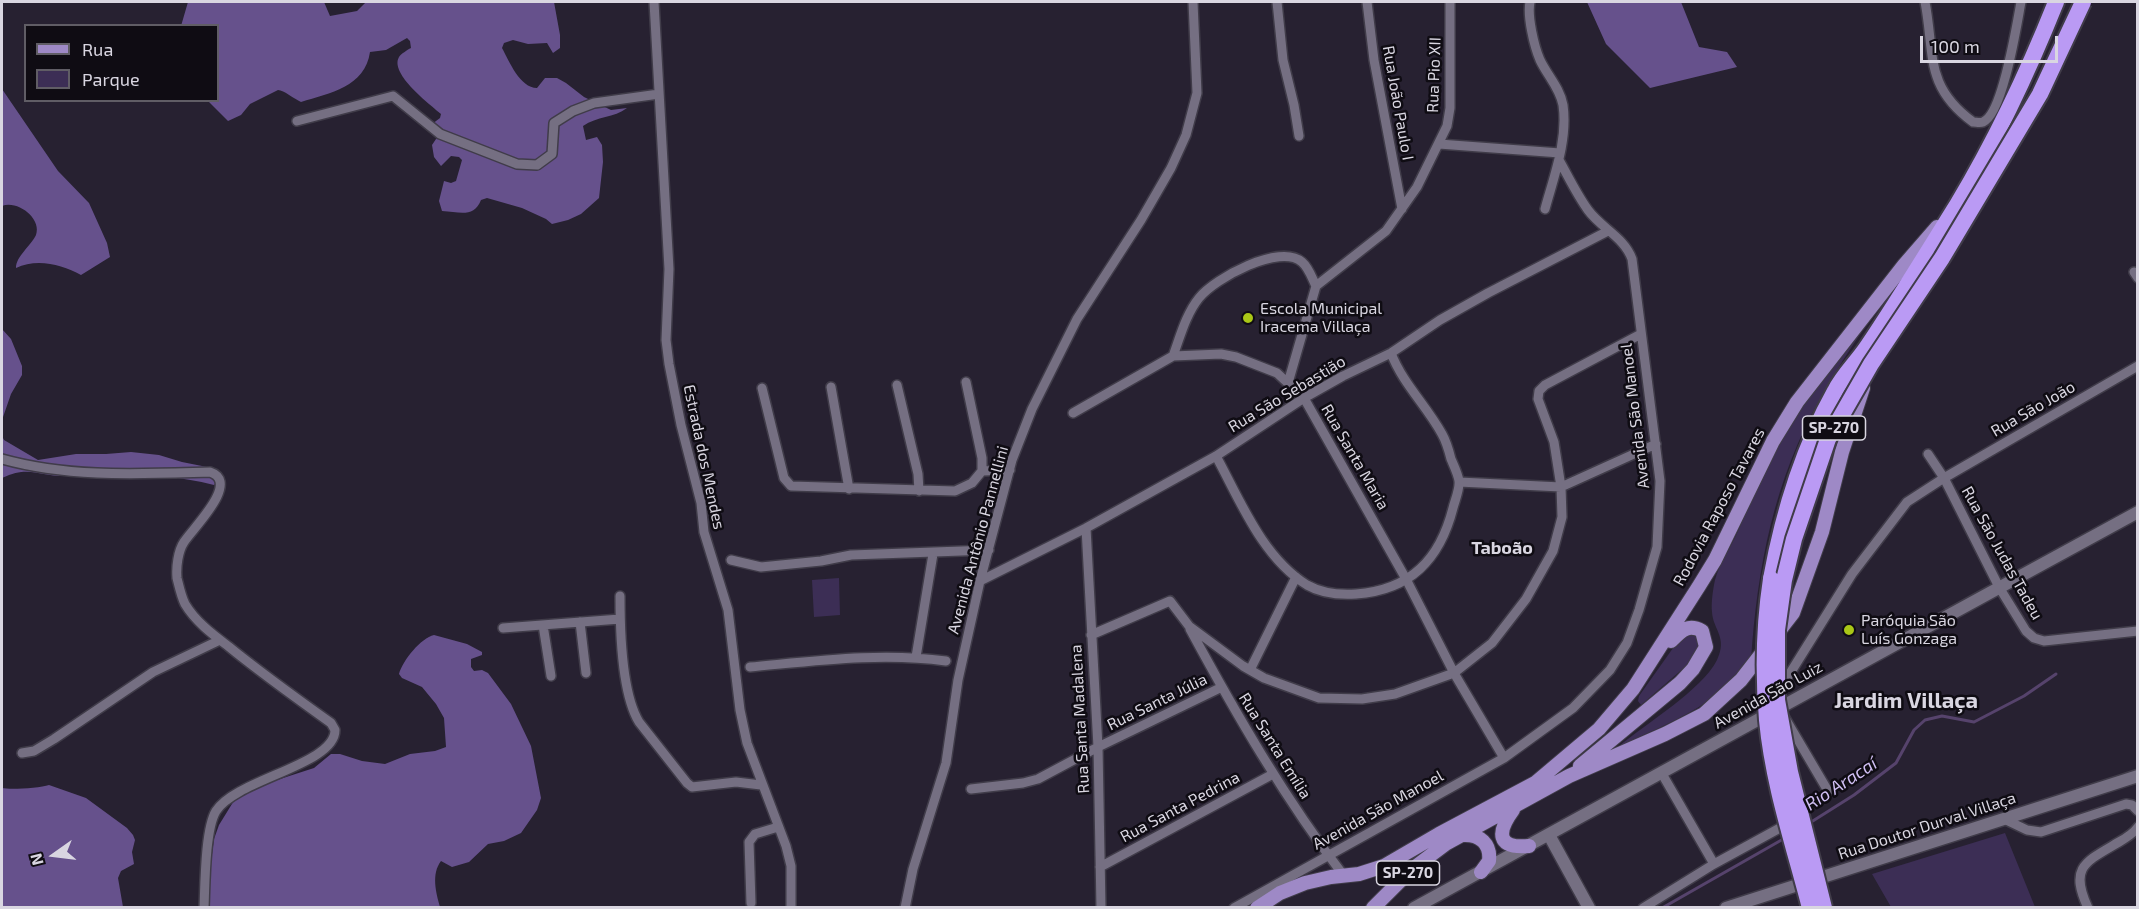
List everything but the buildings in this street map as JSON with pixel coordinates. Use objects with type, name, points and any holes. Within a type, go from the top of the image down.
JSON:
[{"type":"highway","name":"Rodovia Raposo Tavares","points":[[1810,908],[1780,792],[1767,721],[1766,612],[1785,511],[1817,424],[1836,388],[1866,349],[1983,162],[2021,86],[2056,2]]},
{"type":"highway","name":"Rodovia Raposo Tavares","points":[[1824,908],[1801,820],[1784,741],[1778,700],[1777,630],[1784,580],[1808,494],[1828,439],[1871,364],[1942,258],[2034,104],[2084,2]]},
{"type":"main road","name":"Rodovia Raposo Tavares","points":[[1373,908],[1411,870],[1462,829],[1535,783],[1612,716],[1658,653],[1715,560],[1773,441],[1797,402],[1904,265],[1958,203]]},
{"type":"main road","name":"Rodovia Raposo Tavares","points":[[1462,829],[1514,808],[1569,776],[1665,734],[1704,714],[1741,680],[1792,614],[1822,532],[1842,452],[1871,364]]},
{"type":"main road","points":[[1569,776],[1694,669],[1706,647],[1705,638],[1702,631],[1695,627],[1687,627],[1658,653]]},
{"type":"main road","points":[[1514,808],[1502,827],[1502,835],[1509,845],[1529,846]]},
{"type":"main road","points":[[1462,829],[1481,839],[1487,846],[1489,861],[1481,872]]},
{"type":"main road","name":"SP-270","points":[[1257,908],[1280,893],[1305,883],[1384,866],[1462,829]]},
{"type":"street","name":"Estrada dos Mendes","points":[[654,2],[669,269],[666,340],[669,364],[681,425],[701,502],[704,532],[728,610],[740,710],[747,743],[791,866],[791,908]]},
{"type":"street","name":"Avenida Antônio Pannellini","points":[[904,908],[946,763],[958,680],[980,581],[1010,470],[1032,409],[1077,319],[1117,259],[1171,168],[1186,135],[1197,93],[1193,2]]},
{"type":"street","points":[[1277,2],[1283,60],[1299,136]]},
{"type":"street","name":"Rua João Paulo I","points":[[1367,2],[1374,60],[1402,209]]},
{"type":"street","name":"Rua Pio XII","points":[[1316,286],[1386,231],[1417,187],[1448,126],[1450,2]]},
{"type":"street","points":[[1530,2],[1528,12],[1540,58],[1563,102],[1563,130],[1559,157],[1545,209]]},
{"type":"street","points":[[1925,2],[1932,62],[1939,86],[1958,110],[1973,122],[1983,122],[1988,118],[2003,84],[2013,50],[2021,2]]},
{"type":"street","points":[[297,121],[393,96],[440,134],[517,164],[537,165],[552,154],[554,123],[573,111],[594,103],[659,94]]},
{"type":"street","points":[[1439,144],[1559,157]]},
{"type":"street","name":"Avenida São Manoel","points":[[1234,908],[1504,758],[1573,708],[1610,670],[1627,643],[1657,548],[1660,481],[1632,259],[1625,244],[1608,231],[1588,210],[1559,157]]},
{"type":"street","name":"Rua São Sebastião","points":[[980,581],[1086,528],[1215,456],[1304,398],[1343,376],[1392,353],[1440,320],[1608,231]]},
{"type":"street","points":[[1173,356],[1187,319],[1207,289],[1250,265],[1273,257],[1294,258],[1302,261],[1316,286],[1288,383]]},
{"type":"street","points":[[1091,635],[1170,601],[1189,626],[1250,670],[1264,678],[1319,698],[1362,699],[1395,694],[1454,674],[1492,643],[1526,599],[1553,551],[1562,517],[1561,487],[1554,442],[1538,399],[1539,391],[1545,385],[1641,334]]},
{"type":"street","points":[[1215,456],[1264,542],[1296,577],[1310,586],[1344,595],[1371,593],[1389,588],[1406,579],[1427,563],[1441,543],[1450,520],[1459,482],[1443,436],[1425,406],[1408,387],[1392,353]]},
{"type":"street","name":"Rua Santa Maria","points":[[1073,413],[1173,356],[1213,354],[1236,357],[1277,373],[1304,398],[1406,579],[1454,674],[1504,758]]},
{"type":"street","name":"Rua São João","points":[[1762,717],[1852,574],[1907,502],[1944,478],[2138,366]]},
{"type":"street","points":[[762,388],[787,483],[796,487],[955,491],[972,483],[982,471],[982,458],[966,382]]},
{"type":"street","points":[[897,385],[918,474],[919,491]]},
{"type":"street","points":[[831,387],[849,489]]},
{"type":"street","points":[[1459,482],[1561,487],[1656,444]]},
{"type":"street","name":"Rua São Judas Tadeu","points":[[1928,454],[1944,478],[1999,587],[2026,631],[2034,638],[2055,641],[2138,631]]},
{"type":"street","points":[[2,459],[38,468],[64,471],[121,474],[210,472],[215,474],[221,482],[222,489],[200,523],[182,544],[176,568],[178,585],[184,603],[192,615],[220,640],[266,677],[331,723],[335,734],[332,742],[320,753],[257,782],[217,810],[209,838],[204,908]]},
{"type":"street","points":[[982,471],[1010,470]]},
{"type":"street","name":"Avenida São Luiz","points":[[1413,908],[2138,512]]},
{"type":"street","name":"Rua Santa Madalena","points":[[1086,528],[1098,747],[1101,908]]},
{"type":"street","points":[[731,560],[766,566],[821,561],[851,555],[933,554],[989,550]]},
{"type":"street","points":[[916,657],[933,554]]},
{"type":"street","points":[[1250,670],[1296,577]]},
{"type":"street","points":[[620,596],[620,619],[629,696],[639,722],[692,787],[736,782],[761,785]]},
{"type":"street","points":[[503,628],[620,619]]},
{"type":"street","points":[[580,622],[586,672]]},
{"type":"street","points":[[543,625],[552,676]]},
{"type":"street","name":"Rua Santa Emília","points":[[1189,626],[1273,774],[1344,876]]},
{"type":"street","points":[[22,753],[34,751],[54,739],[153,672],[220,640]]},
{"type":"street","points":[[750,667],[845,658],[916,657],[946,661]]},
{"type":"street","name":"Rua Santa Júlia","points":[[971,789],[1023,783],[1038,778],[1222,687]]},
{"type":"street","points":[[1779,708],[1828,791]]},
{"type":"street","points":[[736,782],[755,770]]},
{"type":"street","points":[[1661,772],[1714,864]]},
{"type":"street","name":"Rua Santa Pedrina","points":[[1100,867],[1273,774]]},
{"type":"street","name":"Rua Doutor Durval Villaça","points":[[1726,907],[2138,776]]},
{"type":"street","points":[[2004,819],[2027,830],[2041,832],[2126,804],[2132,805],[2138,811]]},
{"type":"street","points":[[1643,908],[1714,864],[1799,817]]},
{"type":"street","points":[[751,903],[749,842],[755,834],[778,827]]},
{"type":"street","points":[[2088,908],[2079,888],[2079,874],[2093,857],[2133,834],[2138,827]]},
{"type":"street","points":[[1549,835],[1589,908]]},
{"type":"street","points":[[1305,883],[1317,861]]},
{"type":"green space","points":[[1885,297],[1828,384],[1791,460],[1763,558],[1751,661],[1721,691],[1697,708],[1618,747],[1686,695],[1710,671],[1717,660],[1721,639],[1713,618],[1714,584],[1719,568],[1756,488],[1792,420],[1825,373]]},
{"type":"green space","points":[[839,578],[840,615],[814,617],[812,580]]},
{"type":"green space","points":[[1697,633],[1700,645],[1686,666],[1641,705],[1638,701],[1639,696],[1678,641],[1685,635]]},
{"type":"green space","points":[[2005,833],[2035,907],[1891,907],[1872,874]]},
{"type":"shaded area","points":[[188,2],[324,2],[330,16],[357,11],[366,2],[554,2],[560,48],[553,53],[547,43],[528,44],[513,40],[504,43],[502,48],[520,79],[525,84],[537,88],[545,78],[557,78],[584,97],[611,110],[627,108],[583,126],[586,140],[597,137],[602,145],[603,162],[599,198],[581,214],[552,224],[522,208],[487,198],[481,200],[478,206],[470,212],[442,211],[439,201],[444,181],[451,183],[456,181],[462,160],[451,156],[441,166],[434,157],[432,145],[438,136],[432,124],[440,118],[441,114],[412,88],[400,72],[399,57],[411,48],[407,38],[386,50],[370,52],[367,64],[361,73],[344,87],[301,102],[278,90],[250,104],[241,115],[228,121],[209,102],[219,102],[219,24],[182,24]]},
{"type":"shaded area","points":[[1587,2],[1681,2],[1699,47],[1727,52],[1737,67],[1650,88],[1606,44]]},
{"type":"shaded area","points":[[2,89],[58,171],[89,203],[107,243],[110,257],[81,275],[66,268],[40,263],[16,268],[18,259],[34,239],[37,229],[32,217],[21,208],[2,206]]},
{"type":"shaded area","points":[[2,329],[11,339],[22,366],[22,375],[11,394],[2,420]]},
{"type":"shaded area","points":[[2,436],[4,440],[38,460],[76,454],[131,452],[159,455],[217,469],[221,474],[214,485],[176,478],[125,474],[56,476],[19,472],[2,478]]},
{"type":"shaded area","points":[[434,635],[467,644],[482,652],[482,655],[471,659],[471,667],[474,671],[482,670],[488,673],[511,704],[531,746],[541,798],[537,810],[521,833],[504,841],[488,844],[469,862],[452,867],[441,861],[435,878],[440,907],[209,908],[210,869],[214,839],[219,825],[235,799],[246,790],[314,768],[331,754],[385,764],[410,754],[435,751],[446,747],[444,718],[436,704],[422,687],[402,678],[399,674],[413,650]]},
{"type":"shaded area","points":[[49,785],[86,798],[133,835],[135,840],[132,852],[134,864],[121,871],[118,878],[123,907],[2,907],[2,788]]},
{"type":"waterway","name":"Rio Aracaí","points":[[1808,824],[1854,795],[1896,763],[1914,730],[1925,720],[1942,716],[1974,722],[2024,696],[2056,674]]},
{"type":"waterway","name":"Rio Aracaí","points":[[1662,908],[1785,838]]},
{"type":"place","name":"Escola Municipal Iracema Villaça","points":[[1248,318]]},
{"type":"place","name":"Paróquia São Luís Gonzaga","points":[[1849,630]]},
{"type":"district","name":"Taboão","points":[[1502,548]]},
{"type":"district","name":"Jardim Villaça","points":[[1906,701]]}]
